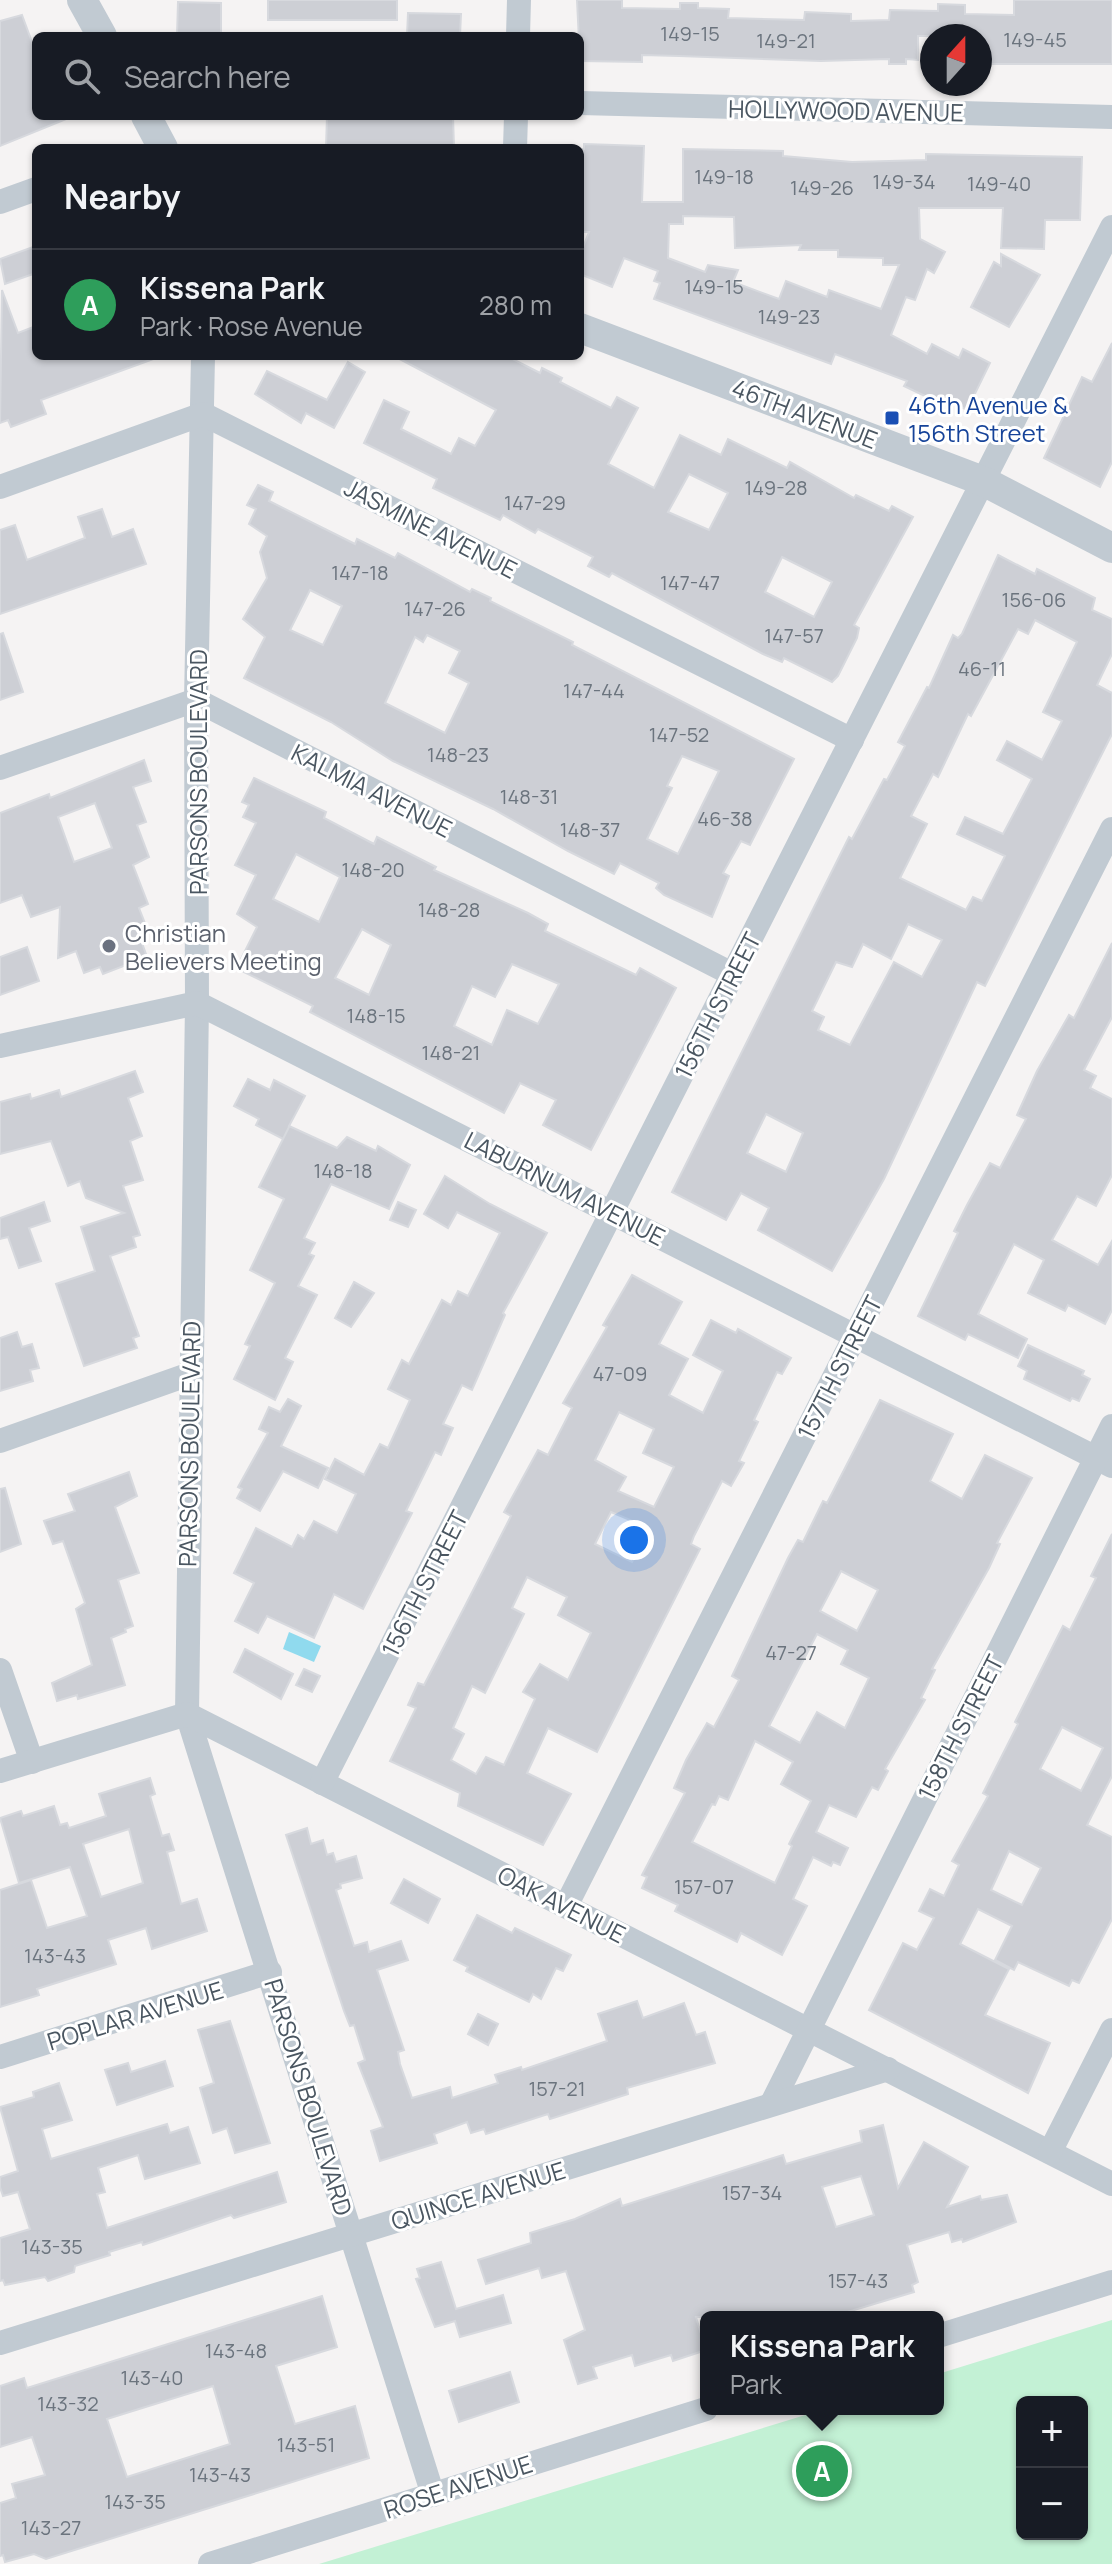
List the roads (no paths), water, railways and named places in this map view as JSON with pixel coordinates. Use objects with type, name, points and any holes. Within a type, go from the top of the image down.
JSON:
[{"type":"street","points":[[82,0],[100,32]]},
{"type":"street","points":[[518,32],[519,0]]},
{"type":"street","name":"HOLLYWOOD AVENUE","points":[[584,103],[1112,117]]},
{"type":"street","points":[[148,120],[161,144]]},
{"type":"street","points":[[515,144],[516,120]]},
{"type":"street","points":[[0,202],[32,190]]},
{"type":"street","name":"156TH STREET","points":[[322,1783],[1112,227]]},
{"type":"street","name":"46TH AVENUE","points":[[584,330],[983,481],[1112,548]]},
{"type":"street","name":"PARSONS BOULEVARD","points":[[203,360],[196,700],[197,1003],[187,1714],[433,2495]]},
{"type":"street","points":[[0,487],[203,414]]},
{"type":"street","name":"JASMINE AVENUE","points":[[203,414],[852,740]]},
{"type":"street","points":[[0,768],[196,700]]},
{"type":"street","name":"KALMIA AVENUE","points":[[196,700],[732,974]]},
{"type":"street","name":"157TH STREET","points":[[566,1906],[1112,829]]},
{"type":"street","points":[[0,1046],[197,1003]]},
{"type":"street","name":"LABURNUM AVENUE","points":[[197,1003],[1104,1462]]},
{"type":"street","points":[[0,1441],[190,1374]]},
{"type":"street","name":"158TH STREET","points":[[807,2028],[1104,1462],[1112,1426]]},
{"type":"street","points":[[0,1670],[32,1762]]},
{"type":"street","points":[[0,1771],[187,1714]]},
{"type":"street","name":"OAK AVENUE","points":[[187,1714],[1112,2184]]},
{"type":"street","name":"POPLAR AVENUE","points":[[0,2057],[270,1972]]},
{"type":"street","points":[[772,2103],[807,2028]]},
{"type":"street","points":[[1050,2152],[1112,2030]]},
{"type":"street","name":"QUINCE AVENUE","points":[[0,2343],[888,2069]]},
{"type":"street","points":[[944,2334],[1112,2282]]},
{"type":"street","name":"ROSE AVENUE","points":[[210,2564],[700,2411]]},
{"type":"water","points":[[289,1632],[321,1646],[314,1662],[283,1649]]},
{"type":"place","name":"46th Avenue & 156th Street","points":[[892,418]]},
{"type":"place","name":"Christian Believers Meeting","points":[[109,946]]},
{"type":"place","name":"Kissena Park","points":[[822,2471]]}]
